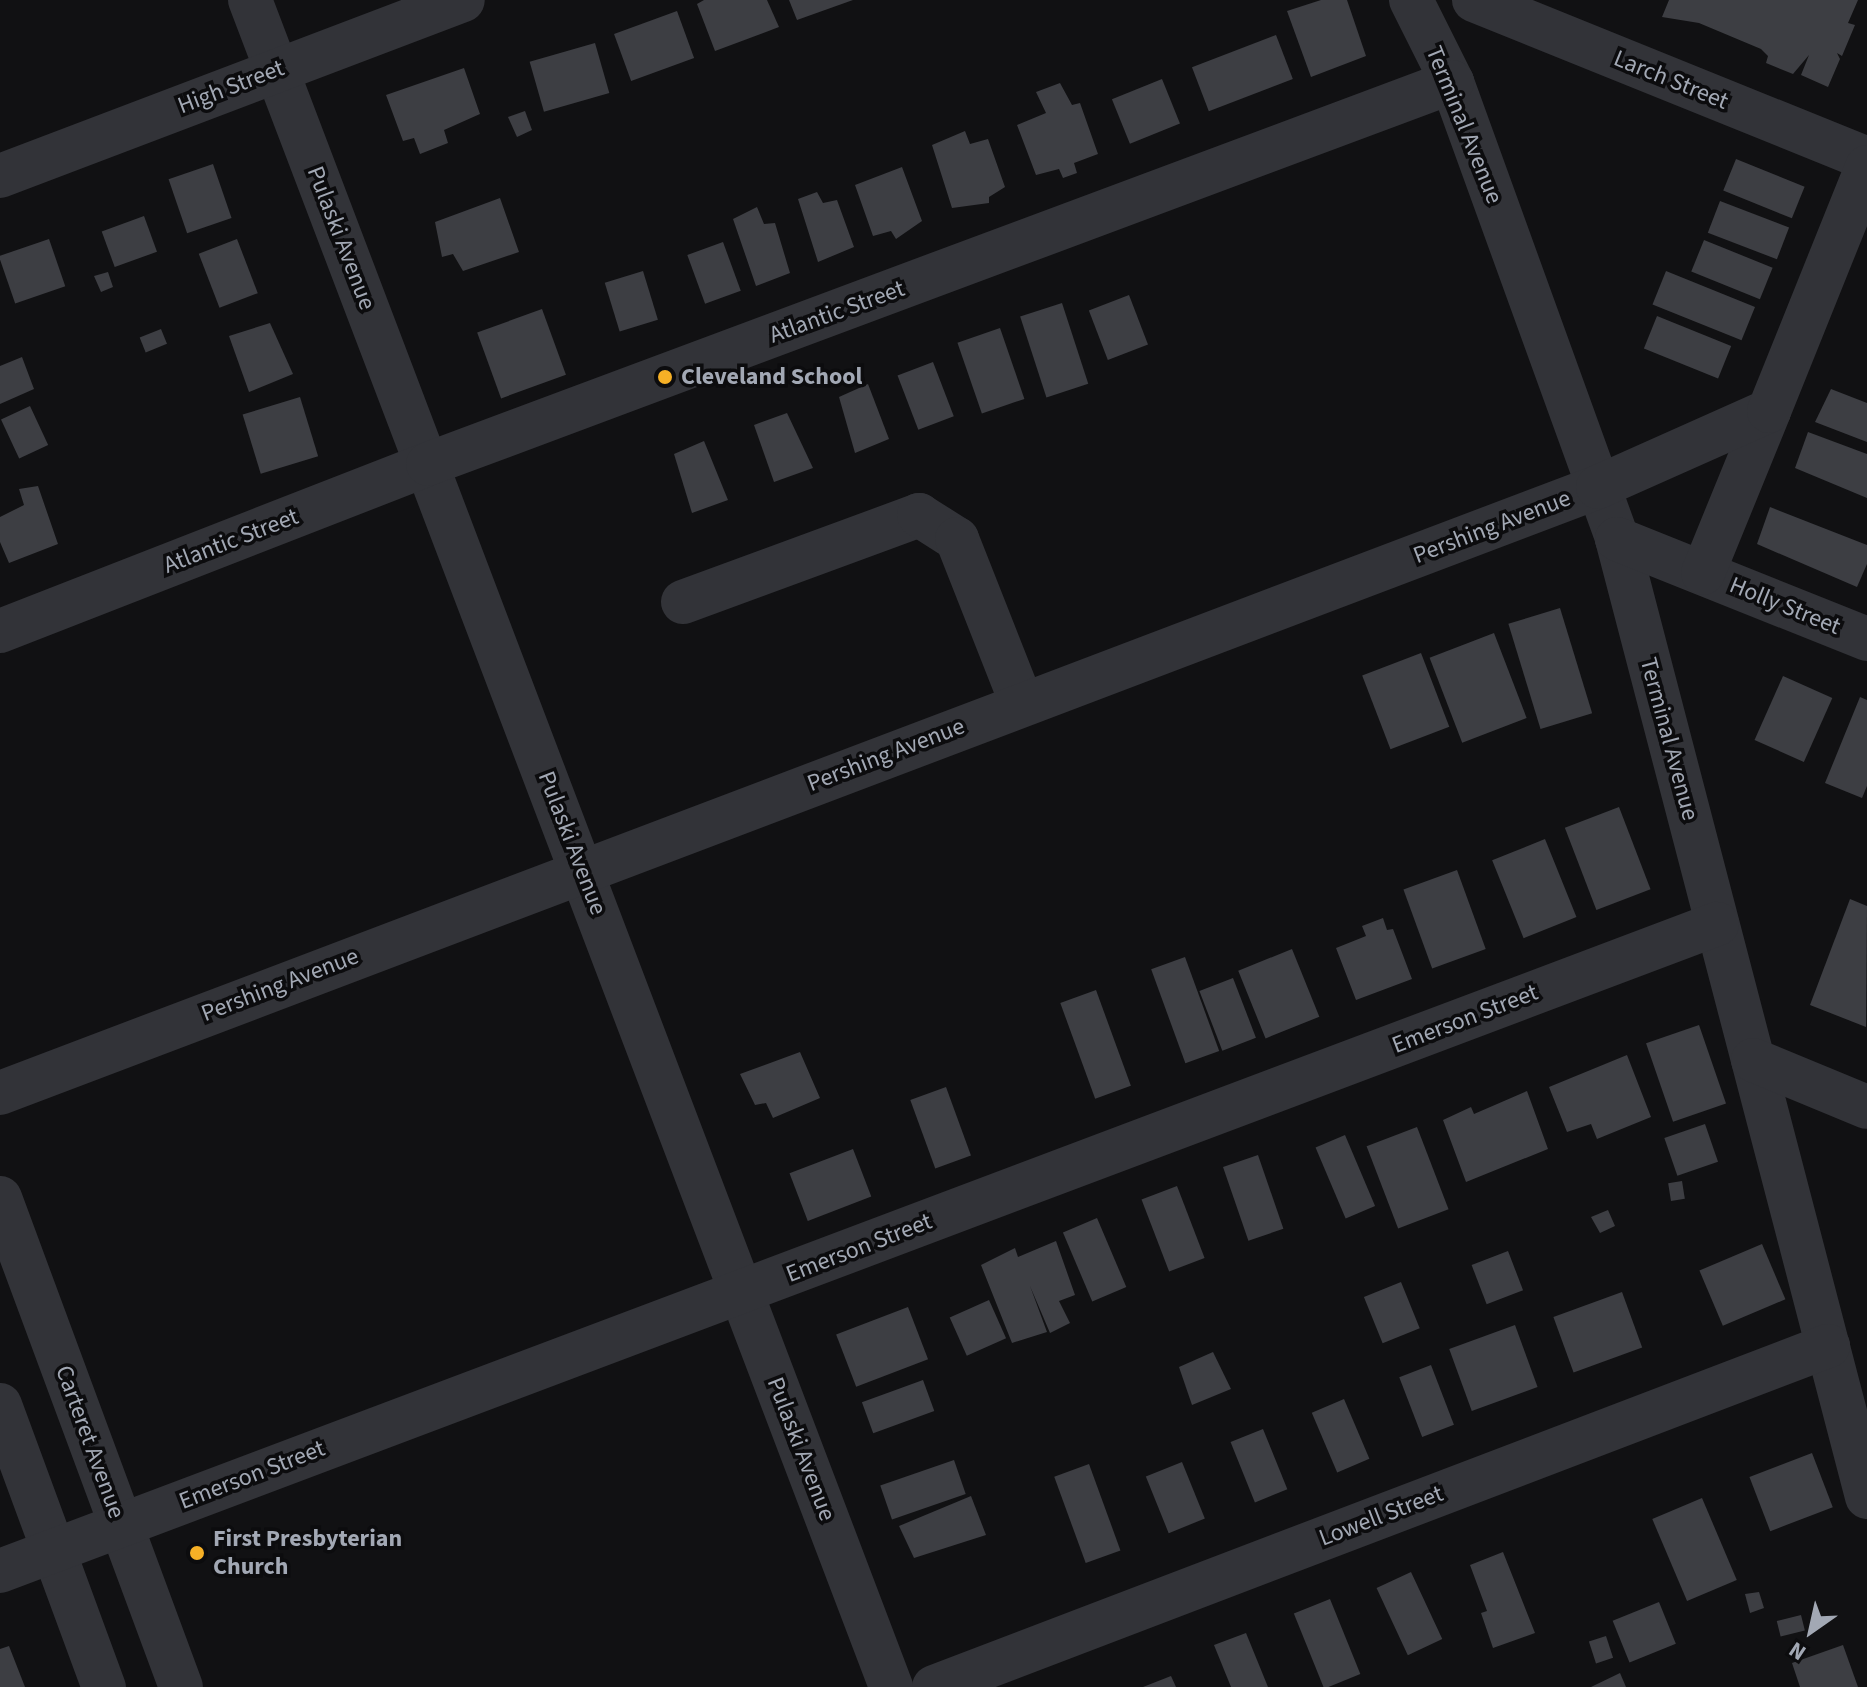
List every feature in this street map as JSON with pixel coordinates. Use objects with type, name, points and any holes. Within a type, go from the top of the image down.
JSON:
[{"type":"street","name":"Pulaski Avenue","points":[[250,0],[891,1687]]},
{"type":"street","name":"High Street","points":[[0,176],[463,0]]},
{"type":"street","name":"Terminal Avenue","points":[[1411,0],[1452,82],[1617,539],[1867,1497]]},
{"type":"street","name":"Larch Street","points":[[1474,0],[1867,159]]},
{"type":"street","name":"Atlantic Street","points":[[0,631],[428,464],[1452,82]]},
{"type":"street","points":[[1703,573],[1867,167]]},
{"type":"street","name":"Pershing Avenue","points":[[0,1093],[582,869],[1598,487],[1769,411]]},
{"type":"street","points":[[683,602],[919,515],[957,539],[1022,704]]},
{"type":"street","name":"Holly Street","points":[[1617,539],[1867,639]]},
{"type":"street","name":"Emerson Street","points":[[0,1571],[1717,924]]},
{"type":"street","points":[[1753,1060],[1867,1107]]},
{"type":"street","name":"Carteret Avenue","points":[[0,1198],[181,1687]]},
{"type":"street","name":"Lowell Street","points":[[934,1687],[1828,1346]]},
{"type":"street","points":[[0,1405],[104,1687]]},
{"type":"building","points":[[704,0],[767,0],[779,27],[715,51],[697,4]]},
{"type":"building","points":[[789,0],[853,0],[797,20]]},
{"type":"building","points":[[1321,0],[1347,0],[1366,56],[1311,77],[1287,11]]},
{"type":"building","points":[[1669,0],[1858,0],[1848,23],[1855,25],[1842,56],[1837,53],[1840,59],[1828,87],[1801,75],[1809,55],[1793,74],[1766,63],[1768,56],[1761,49],[1699,23],[1662,17]]},
{"type":"building","points":[[677,11],[694,58],[631,81],[614,34]]},
{"type":"building","points":[[1276,35],[1293,79],[1209,111],[1192,67]]},
{"type":"building","points":[[595,43],[609,93],[544,112],[530,62]]},
{"type":"building","points":[[464,68],[480,114],[444,130],[448,143],[420,154],[414,138],[403,141],[386,95]]},
{"type":"building","points":[[1162,79],[1180,124],[1130,144],[1112,99]]},
{"type":"building","points":[[1060,83],[1072,105],[1080,103],[1098,154],[1074,163],[1077,173],[1063,178],[1059,169],[1036,175],[1017,125],[1046,113],[1036,92]]},
{"type":"building","points":[[525,111],[532,130],[517,137],[508,117]]},
{"type":"building","points":[[965,131],[970,144],[988,139],[1005,187],[989,197],[989,203],[952,208],[932,145]]},
{"type":"building","points":[[1736,159],[1805,187],[1792,218],[1723,191]]},
{"type":"building","points":[[213,164],[232,218],[187,233],[169,179]]},
{"type":"building","points":[[902,167],[922,221],[896,239],[891,231],[873,236],[855,185]]},
{"type":"building","points":[[817,192],[823,203],[837,200],[854,247],[818,262],[798,199]]},
{"type":"building","points":[[500,198],[519,252],[463,271],[453,254],[442,257],[435,222]]},
{"type":"building","points":[[1720,201],[1789,228],[1777,259],[1708,233]]},
{"type":"building","points":[[757,207],[764,224],[775,223],[790,273],[756,286],[733,219]]},
{"type":"building","points":[[144,216],[157,252],[115,267],[102,231]]},
{"type":"building","points":[[49,239],[65,286],[15,304],[0,256]]},
{"type":"building","points":[[237,239],[258,293],[220,308],[199,254]]},
{"type":"building","points":[[1704,240],[1773,268],[1760,299],[1691,272]]},
{"type":"building","points":[[723,242],[741,291],[705,304],[687,255]]},
{"type":"building","points":[[643,271],[658,320],[620,331],[605,283]]},
{"type":"building","points":[[1666,271],[1755,307],[1742,340],[1653,304]]},
{"type":"building","points":[[108,272],[113,287],[101,292],[94,276]]},
{"type":"building","points":[[1129,295],[1148,344],[1108,360],[1089,310]]},
{"type":"building","points":[[1062,303],[1088,384],[1046,397],[1020,317]]},
{"type":"building","points":[[542,309],[566,375],[501,398],[477,333]]},
{"type":"building","points":[[1657,316],[1731,346],[1718,378],[1644,348]]},
{"type":"building","points":[[270,323],[293,374],[249,392],[229,336]]},
{"type":"building","points":[[1000,328],[1024,399],[982,414],[957,343]]},
{"type":"building","points":[[161,329],[167,344],[146,352],[140,338]]},
{"type":"building","points":[[22,357],[34,389],[0,404],[0,366]]},
{"type":"building","points":[[933,362],[954,416],[918,430],[898,376]]},
{"type":"building","points":[[868,384],[889,439],[855,453],[839,397]]},
{"type":"building","points":[[1831,389],[1867,403],[1867,442],[1815,422]]},
{"type":"building","points":[[300,397],[318,456],[261,474],[243,415]]},
{"type":"building","points":[[30,406],[48,445],[19,458],[1,420]]},
{"type":"building","points":[[787,413],[813,468],[774,482],[754,425]]},
{"type":"building","points":[[1808,432],[1867,454],[1867,498],[1795,468]]},
{"type":"building","points":[[704,441],[728,500],[692,513],[674,454]]},
{"type":"building","points":[[38,486],[58,544],[9,563],[0,542],[0,517],[24,505],[19,489]]},
{"type":"building","points":[[1770,507],[1867,545],[1867,564],[1857,587],[1757,544]]},
{"type":"building","points":[[1560,608],[1592,713],[1541,729],[1508,624]]},
{"type":"building","points":[[1494,633],[1527,718],[1462,743],[1430,658]]},
{"type":"building","points":[[1421,653],[1449,727],[1390,749],[1362,676]]},
{"type":"building","points":[[1783,676],[1832,698],[1804,762],[1755,740]]},
{"type":"building","points":[[1860,697],[1867,700],[1867,786],[1862,798],[1825,783]]},
{"type":"building","points":[[1619,807],[1651,889],[1596,910],[1565,828]]},
{"type":"building","points":[[1545,839],[1576,917],[1524,938],[1492,860]]},
{"type":"building","points":[[1457,870],[1486,949],[1432,968],[1403,889]]},
{"type":"building","points":[[1850,899],[1867,906],[1866,1027],[1810,1005]]},
{"type":"building","points":[[1383,918],[1387,930],[1393,929],[1412,979],[1356,1000],[1336,948],[1366,936],[1362,926]]},
{"type":"building","points":[[1292,949],[1319,1017],[1266,1038],[1238,971]]},
{"type":"building","points":[[1185,957],[1219,1051],[1185,1063],[1151,969]]},
{"type":"building","points":[[1233,978],[1256,1038],[1222,1051],[1199,991]]},
{"type":"building","points":[[1096,990],[1131,1086],[1095,1099],[1060,1003]]},
{"type":"building","points":[[1699,1025],[1726,1103],[1673,1122],[1646,1043]]},
{"type":"building","points":[[800,1052],[820,1098],[773,1118],[766,1103],[755,1105],[740,1074]]},
{"type":"building","points":[[1627,1055],[1651,1117],[1597,1139],[1591,1124],[1567,1132],[1549,1087]]},
{"type":"building","points":[[946,1087],[971,1156],[935,1169],[910,1100]]},
{"type":"building","points":[[1527,1091],[1548,1149],[1466,1182],[1443,1120],[1471,1107],[1474,1114]]},
{"type":"building","points":[[1705,1124],[1718,1162],[1677,1176],[1664,1138]]},
{"type":"building","points":[[1417,1127],[1449,1209],[1398,1229],[1367,1146]]},
{"type":"building","points":[[1345,1135],[1375,1206],[1346,1218],[1316,1148]]},
{"type":"building","points":[[853,1149],[871,1197],[808,1221],[790,1173]]},
{"type":"building","points":[[1258,1155],[1283,1229],[1248,1241],[1223,1167]]},
{"type":"building","points":[[1682,1181],[1685,1199],[1671,1201],[1668,1183]]},
{"type":"building","points":[[1177,1186],[1205,1258],[1169,1272],[1142,1200]]},
{"type":"building","points":[[1608,1210],[1615,1226],[1600,1233],[1591,1217]]},
{"type":"building","points":[[1097,1218],[1126,1287],[1092,1301],[1063,1232]]},
{"type":"building","points":[[1056,1241],[1075,1295],[1059,1301],[1070,1323],[1050,1333],[1030,1286],[1047,1332],[1012,1343],[981,1265],[1015,1248],[1018,1257]]},
{"type":"building","points":[[1762,1244],[1785,1299],[1723,1326],[1699,1271]]},
{"type":"building","points":[[1508,1251],[1523,1290],[1487,1304],[1472,1265]]},
{"type":"building","points":[[1401,1282],[1420,1328],[1383,1343],[1364,1297]]},
{"type":"building","points":[[1622,1292],[1642,1347],[1574,1372],[1553,1317]]},
{"type":"building","points":[[989,1300],[1006,1338],[967,1356],[950,1317]]},
{"type":"building","points":[[908,1307],[928,1359],[856,1387],[836,1335]]},
{"type":"building","points":[[1515,1325],[1538,1387],[1472,1411],[1449,1349]]},
{"type":"building","points":[[1213,1352],[1231,1389],[1192,1405],[1179,1367]]},
{"type":"building","points":[[1431,1365],[1454,1425],[1422,1437],[1399,1377]]},
{"type":"building","points":[[923,1380],[934,1411],[873,1433],[862,1402]]},
{"type":"building","points":[[1344,1399],[1369,1459],[1337,1473],[1312,1413]]},
{"type":"building","points":[[1263,1429],[1287,1489],[1255,1502],[1231,1442]]},
{"type":"building","points":[[1812,1453],[1833,1507],[1770,1531],[1749,1477]]},
{"type":"building","points":[[954,1460],[966,1494],[892,1519],[880,1485]]},
{"type":"building","points":[[1182,1462],[1205,1519],[1169,1533],[1146,1477]]},
{"type":"building","points":[[1089,1464],[1120,1550],[1086,1563],[1054,1477]]},
{"type":"building","points":[[971,1496],[986,1535],[914,1558],[899,1526]]},
{"type":"building","points":[[1702,1498],[1737,1580],[1687,1601],[1652,1519]]},
{"type":"building","points":[[1503,1552],[1535,1633],[1493,1648],[1481,1613],[1487,1611],[1470,1565]]},
{"type":"building","points":[[1411,1572],[1442,1639],[1408,1655],[1377,1588]]},
{"type":"building","points":[[1759,1592],[1764,1608],[1750,1613],[1745,1594]]},
{"type":"building","points":[[1330,1599],[1360,1674],[1323,1687],[1294,1614]]},
{"type":"building","points":[[1659,1602],[1676,1644],[1629,1662],[1613,1621]]},
{"type":"building","points":[[1801,1615],[1805,1631],[1781,1637],[1777,1621]]},
{"type":"building","points":[[1246,1633],[1268,1687],[1231,1687],[1214,1645]]},
{"type":"building","points":[[1606,1636],[1613,1658],[1596,1663],[1589,1642]]},
{"type":"building","points":[[1843,1645],[1858,1687],[1800,1687],[1792,1663]]},
{"type":"building","points":[[9,1646],[25,1687],[0,1687],[0,1649]]},
{"type":"building","points":[[1620,1673],[1626,1687],[1591,1687]]},
{"type":"building","points":[[1171,1676],[1176,1687],[1143,1687]]},
{"type":"place","name":"Cleveland School","points":[[665,377]]},
{"type":"place","name":"First Presbyterian Church","points":[[197,1553]]}]
